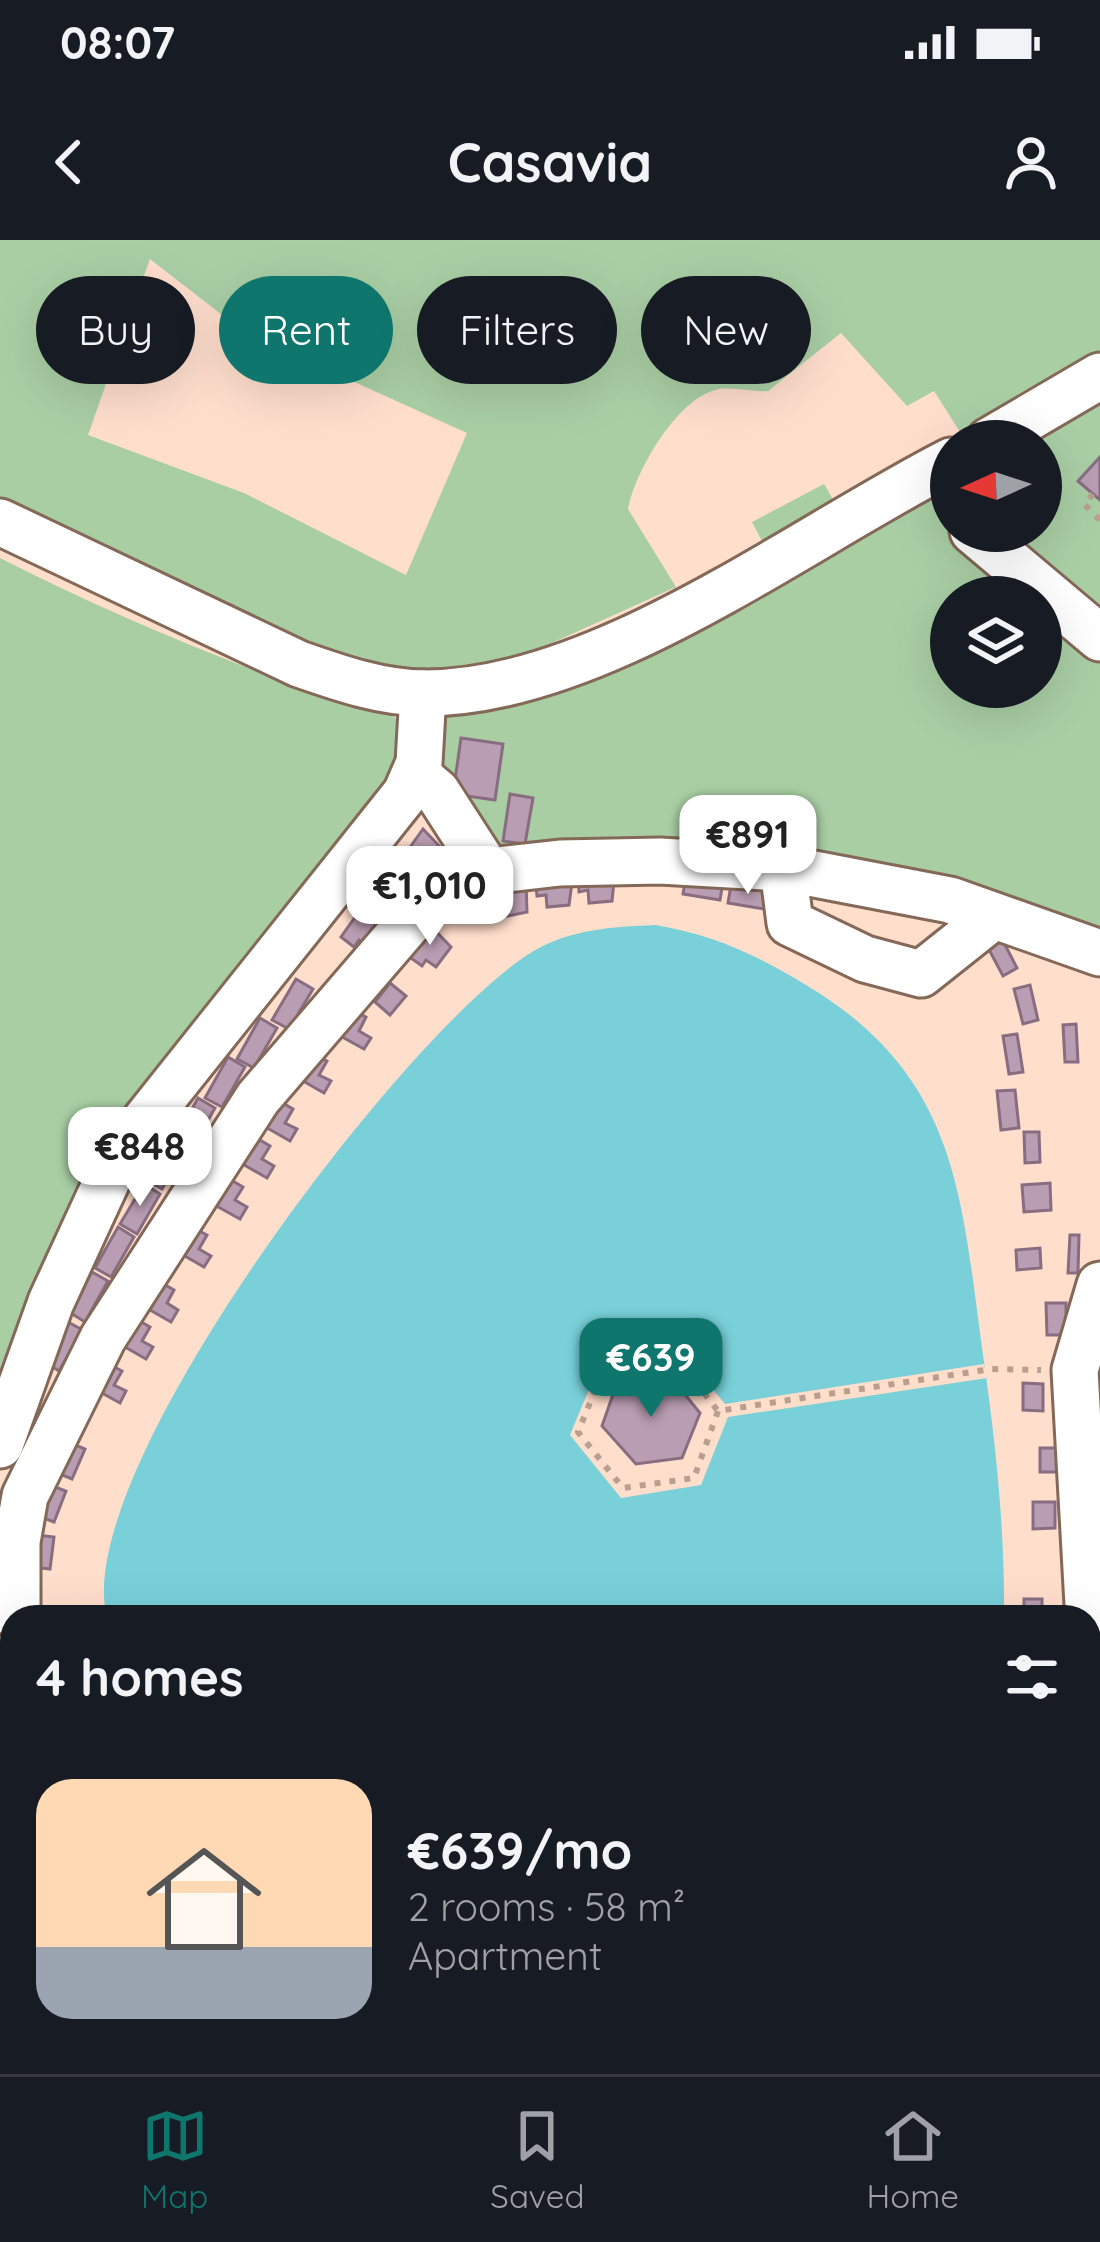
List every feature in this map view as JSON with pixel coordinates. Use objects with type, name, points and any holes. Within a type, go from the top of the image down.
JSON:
[{"type":"street","points":[[1025,420],[1100,376]]},
{"type":"street","points":[[0,522],[299,664],[350,681],[423,693],[504,684],[627,638],[930,472]]},
{"type":"street","points":[[998,552],[1100,638]]},
{"type":"street","points":[[0,1445],[51,1302],[110,1174],[145,1121],[357,860],[417,775],[423,693]]},
{"type":"street","points":[[417,775],[437,792],[488,871]]},
{"type":"street","points":[[17,1605],[16,1542],[25,1496],[139,1277],[258,1098],[426,903],[488,871],[661,861],[783,868],[950,900],[1100,953]]},
{"type":"street","points":[[783,868],[790,923],[865,959],[921,974],[994,916]]},
{"type":"street","points":[[1088,1605],[1075,1370],[1100,1285]]},
{"type":"path","points":[[1094,494],[1084,505],[1100,520]]},
{"type":"path","points":[[675,1356],[718,1411],[694,1478],[623,1488],[578,1432],[606,1364],[675,1356]]},
{"type":"path","points":[[718,1411],[991,1369],[1075,1370]]},
{"type":"green space","points":[[0,240],[1100,240],[1100,353],[987,420],[952,420],[934,391],[907,406],[841,333],[811,357],[811,276],[641,276],[641,384],[777,384],[768,391],[719,389],[703,395],[660,438],[639,476],[628,509],[676,587],[523,656],[438,669],[367,665],[240,616],[0,502]],"holes":[[[150,259],[172,276],[195,276],[195,294],[219,313],[219,276],[393,276],[393,384],[359,384],[467,433],[406,575],[244,493],[88,435],[106,384],[36,384],[36,276],[144,276]]]},
{"type":"green space","points":[[1100,399],[1100,969],[961,912],[793,878],[499,877],[437,792],[444,700],[930,494],[930,552],[1062,552],[1062,423]]},
{"type":"green space","points":[[824,484],[835,503],[762,541],[752,522]]},
{"type":"green space","points":[[0,558],[209,652],[296,685],[373,707],[402,722],[394,786],[208,1025],[0,1393]]},
{"type":"water","points":[[655,925],[696,934],[770,964],[857,1021],[896,1060],[925,1103],[945,1148],[968,1248],[996,1457],[1004,1605],[107,1605],[109,1550],[140,1463],[192,1363],[258,1259],[333,1157],[408,1067],[477,996],[546,944],[607,928]]},
{"type":"pier","points":[[679,1348],[725,1404],[984,1364],[987,1378],[728,1417],[701,1485],[621,1498],[570,1435],[602,1358]]},
{"type":"building","points":[[1100,457],[1100,500],[1078,481]]},
{"type":"building","points":[[461,738],[503,744],[495,800],[453,794]]},
{"type":"building","points":[[510,794],[533,798],[525,844],[503,841]]},
{"type":"building","points":[[423,829],[444,851],[429,871],[419,864],[414,870],[401,860]]},
{"type":"building","points":[[392,865],[412,887],[398,907],[388,900],[383,906],[370,897]]},
{"type":"building","points":[[615,871],[612,901],[589,903],[588,890],[579,892],[578,875]]},
{"type":"building","points":[[573,875],[569,905],[547,907],[546,895],[537,896],[535,879]]},
{"type":"building","points":[[686,876],[723,882],[720,900],[683,894]]},
{"type":"building","points":[[526,881],[527,912],[503,917],[501,904],[490,907],[487,890]]},
{"type":"building","points":[[731,885],[768,891],[764,909],[728,903]]},
{"type":"building","points":[[363,906],[384,927],[369,947],[359,940],[354,947],[341,937]]},
{"type":"building","points":[[430,925],[451,947],[436,967],[426,960],[422,966],[408,956]]},
{"type":"building","points":[[1001,937],[1017,968],[1003,976],[986,944]]},
{"type":"building","points":[[296,979],[313,989],[289,1029],[272,1020]]},
{"type":"building","points":[[390,983],[406,996],[390,1015],[375,1002]]},
{"type":"building","points":[[1030,985],[1038,1020],[1023,1024],[1014,989]]},
{"type":"building","points":[[350,1008],[366,1017],[359,1031],[371,1038],[364,1049],[335,1033]]},
{"type":"building","points":[[260,1018],[277,1028],[254,1068],[237,1059]]},
{"type":"building","points":[[1076,1024],[1078,1062],[1065,1062],[1063,1025]]},
{"type":"building","points":[[1017,1034],[1023,1072],[1009,1074],[1003,1036]]},
{"type":"building","points":[[310,1052],[327,1061],[319,1075],[331,1081],[324,1093],[296,1077]]},
{"type":"building","points":[[228,1057],[245,1067],[222,1107],[205,1098]]},
{"type":"building","points":[[1015,1090],[1019,1128],[1001,1130],[997,1091]]},
{"type":"building","points":[[198,1098],[215,1108],[192,1148],[175,1139]]},
{"type":"building","points":[[276,1099],[293,1109],[285,1123],[297,1129],[290,1141],[262,1125]]},
{"type":"building","points":[[1024,1132],[1039,1132],[1040,1162],[1025,1163]]},
{"type":"building","points":[[253,1136],[270,1146],[262,1159],[274,1166],[267,1178],[239,1162]]},
{"type":"building","points":[[168,1138],[185,1148],[162,1189],[145,1179]]},
{"type":"building","points":[[226,1177],[243,1187],[235,1200],[247,1207],[240,1219],[211,1203]]},
{"type":"building","points":[[1050,1183],[1051,1210],[1024,1212],[1022,1185]]},
{"type":"building","points":[[144,1184],[160,1194],[137,1234],[120,1224]]},
{"type":"building","points":[[190,1226],[207,1235],[199,1249],[211,1256],[204,1267],[176,1251]]},
{"type":"building","points":[[118,1227],[134,1237],[111,1277],[95,1268]]},
{"type":"building","points":[[1070,1235],[1079,1235],[1078,1273],[1068,1273]]},
{"type":"building","points":[[1040,1248],[1041,1268],[1017,1270],[1016,1250]]},
{"type":"building","points":[[92,1272],[108,1281],[85,1322],[69,1312]]},
{"type":"building","points":[[157,1280],[174,1290],[167,1303],[178,1310],[171,1322],[143,1306]]},
{"type":"building","points":[[1046,1303],[1066,1303],[1066,1335],[1047,1335]]},
{"type":"building","points":[[133,1317],[150,1327],[142,1341],[153,1347],[146,1359],[118,1343]]},
{"type":"building","points":[[66,1321],[83,1330],[59,1371],[43,1361]]},
{"type":"building","points":[[105,1362],[122,1371],[114,1385],[126,1391],[120,1403],[91,1387]]},
{"type":"building","points":[[670,1376],[700,1413],[682,1458],[636,1464],[602,1426],[617,1383]]},
{"type":"building","points":[[1023,1383],[1043,1384],[1043,1411],[1023,1410]]},
{"type":"building","points":[[68,1442],[85,1449],[72,1479],[55,1472]]},
{"type":"building","points":[[1040,1448],[1062,1448],[1062,1472],[1040,1472]]},
{"type":"building","points":[[50,1485],[66,1491],[54,1522],[38,1516]]},
{"type":"building","points":[[1033,1502],[1055,1502],[1055,1528],[1033,1529]]},
{"type":"building","points":[[37,1535],[54,1537],[50,1569],[33,1567]]},
{"type":"building","points":[[1024,1599],[1042,1599],[1042,1605],[1024,1605]]}]
